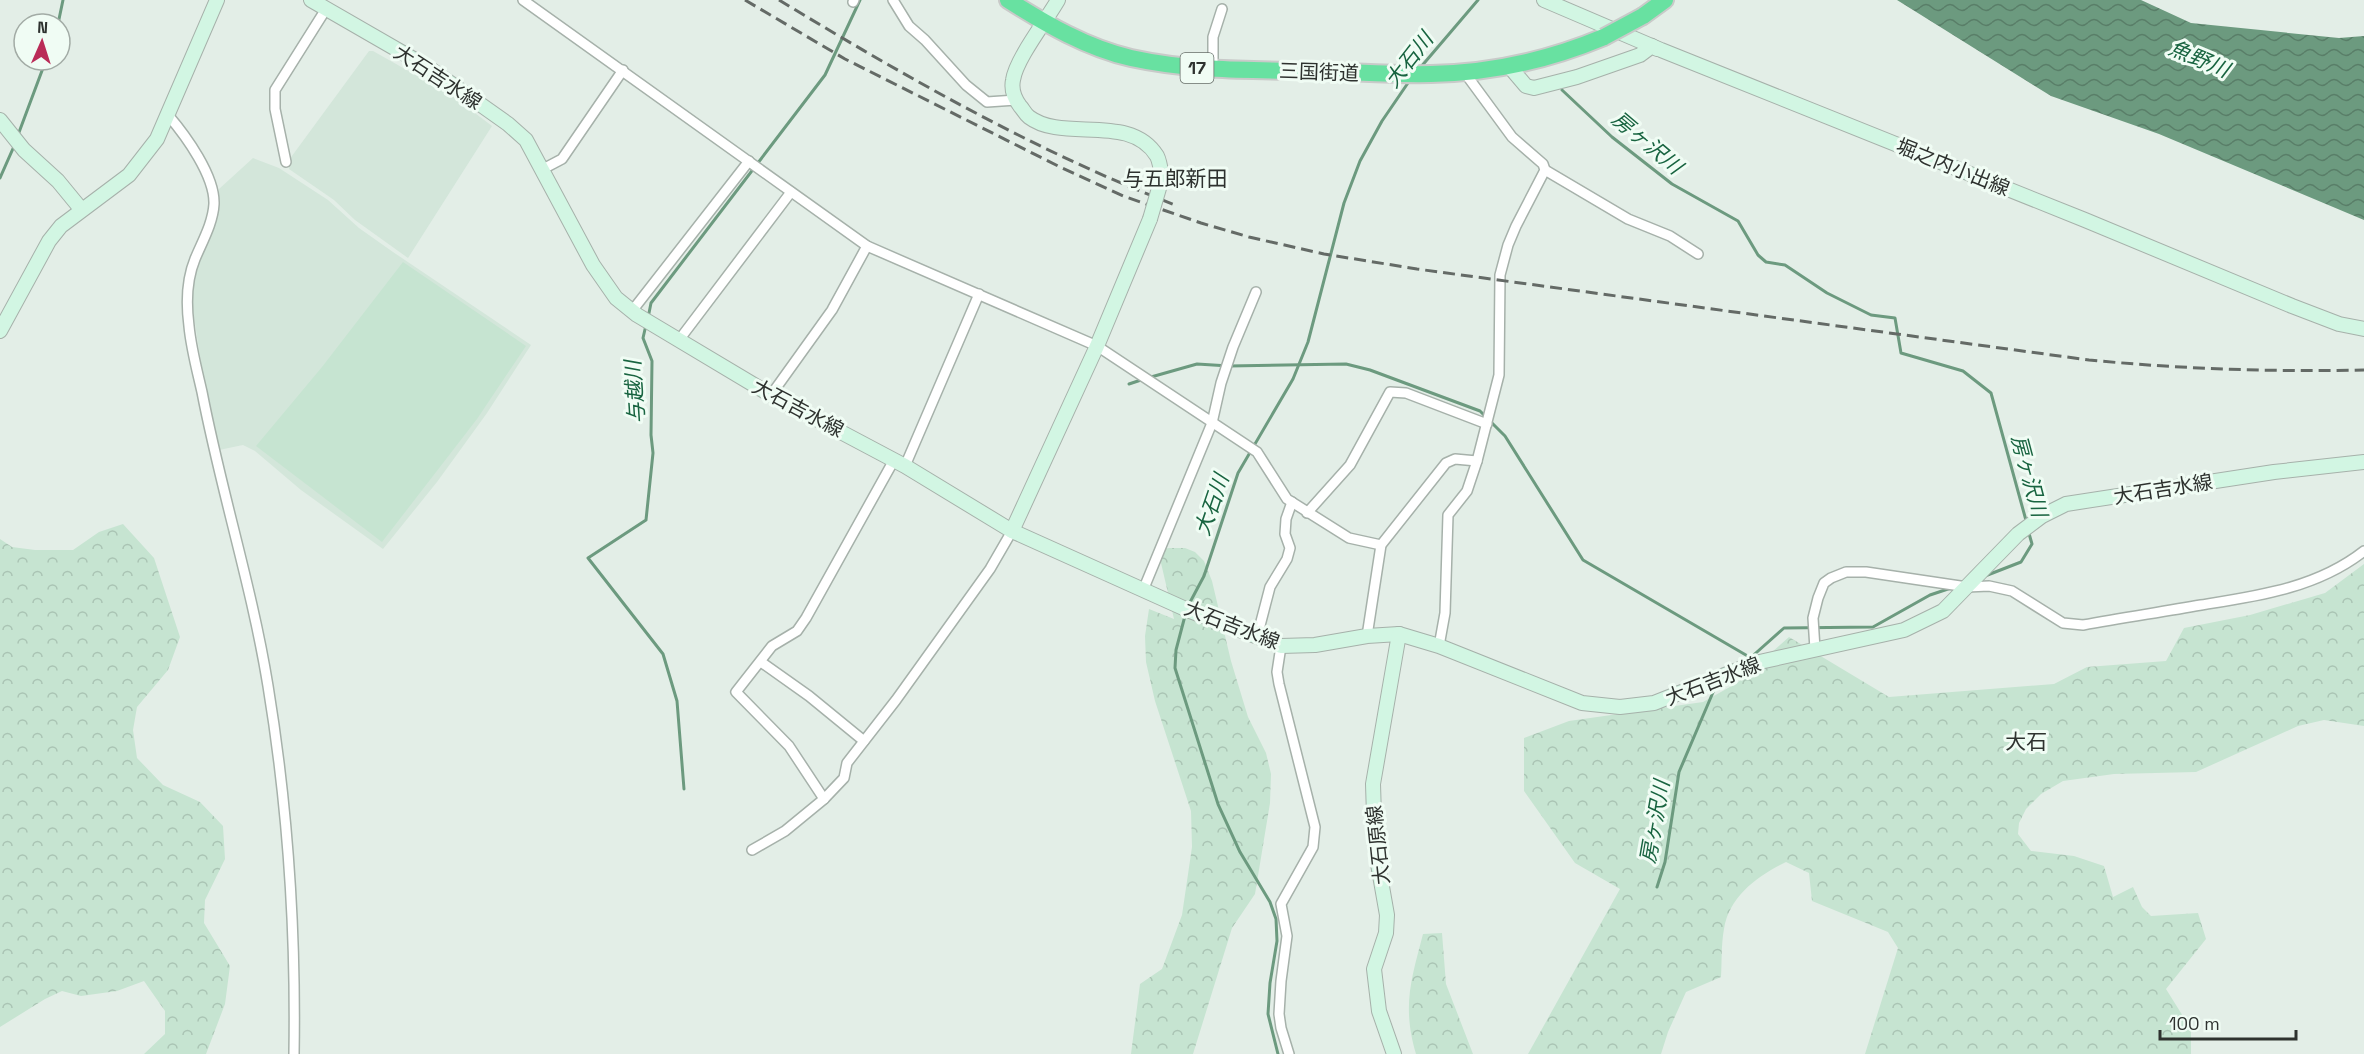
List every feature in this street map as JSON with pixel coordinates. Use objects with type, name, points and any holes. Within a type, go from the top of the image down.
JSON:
[{"type":"highway","name":"三国街道","points":[[1008,0],[1045,23],[1091,45],[1130,57],[1213,70],[1400,74],[1465,72],[1509,66],[1559,54],[1604,37],[1644,16],[1665,0]]},
{"type":"main road","points":[[0,331],[49,241],[61,226],[129,175],[158,139],[217,0]]},
{"type":"main road","name":"大石吉水線","points":[[311,0],[429,68],[508,124],[526,140],[593,265],[616,298],[632,311],[771,395],[900,463],[1012,531],[1144,588],[1186,609],[1281,646],[1315,645],[1399,633],[1439,646],[1582,703],[1620,707],[1654,703],[1755,663],[1904,630],[1943,612],[2018,534],[2042,516],[2066,504],[2274,472],[2364,462]]},
{"type":"main road","points":[[1012,531],[1097,346],[1150,219],[1162,178],[1158,158],[1143,142],[1126,134],[1104,129],[1048,126],[1028,117],[1016,100],[1012,90],[1017,67],[1058,0]]},
{"type":"main road","name":"堀之内小出線","points":[[1544,0],[2292,306],[2339,324],[2364,329]]},
{"type":"main road","points":[[1509,66],[1526,86],[1534,88],[1577,77],[1640,55],[1652,46]]},
{"type":"main road","points":[[0,120],[24,150],[58,181],[81,209]]},
{"type":"main road","name":"大石原線","points":[[1394,1054],[1379,1011],[1374,969],[1386,933],[1387,915],[1375,847],[1373,784],[1399,633]]},
{"type":"street","points":[[523,0],[867,246],[1097,346],[1257,452],[1287,499],[1349,538],[1381,545]]},
{"type":"street","points":[[893,0],[909,26],[966,85],[987,102],[1016,100]]},
{"type":"street","points":[[286,162],[275,109],[275,90],[326,9]]},
{"type":"street","points":[[1213,70],[1213,37],[1222,9]]},
{"type":"street","points":[[543,169],[562,159],[622,70]]},
{"type":"street","points":[[1465,72],[1512,137],[1543,164],[1545,170],[1628,219],[1670,236],[1698,254]]},
{"type":"street","points":[[168,115],[205,170],[214,195],[210,221],[189,277],[187,310],[213,451],[248,589],[269,689],[288,847],[295,959],[294,1054]]},
{"type":"street","points":[[632,311],[749,161]]},
{"type":"street","points":[[1439,646],[1445,613],[1448,515],[1467,491],[1477,462],[1499,375],[1500,275],[1516,226],[1545,170]]},
{"type":"street","points":[[679,340],[792,192]]},
{"type":"street","points":[[771,395],[832,310],[867,246]]},
{"type":"street","points":[[1144,588],[1212,423],[1221,383],[1233,347],[1256,292]]},
{"type":"street","points":[[824,799],[789,746],[736,692],[772,646],[797,631],[806,618],[900,463],[979,294]]},
{"type":"street","points":[[1307,513],[1350,465],[1390,392],[1406,393],[1487,424]]},
{"type":"street","points":[[1367,636],[1381,545],[1446,463],[1455,459],[1477,462]]},
{"type":"street","points":[[1257,637],[1270,587],[1287,559],[1290,548],[1285,534],[1286,519],[1292,502]]},
{"type":"street","points":[[752,850],[785,831],[824,799],[844,778],[847,763],[990,569],[1012,531]]},
{"type":"street","points":[[1815,650],[1813,618],[1818,598],[1824,583],[1846,572],[1866,572],[1967,587],[1989,586],[2012,591],[2062,624],[2083,625],[2249,598],[2296,586],[2334,570],[2364,551]]},
{"type":"street","points":[[1281,646],[1277,672],[1279,684],[1315,827],[1313,847],[1281,904],[1287,936],[1279,1014],[1289,1054]]},
{"type":"street","points":[[760,662],[809,696],[864,741]]},
{"type":"shaded area","points":[[369,51],[373,51],[451,95],[492,126],[408,258],[355,220],[334,200],[289,169],[289,160]]},
{"type":"shaded area","points":[[253,158],[279,168],[328,200],[359,228],[531,345],[487,413],[437,482],[383,549],[301,490],[255,451],[243,445],[219,450],[203,376],[191,297],[194,274],[218,211],[219,189]]},
{"type":"green space","points":[[403,262],[526,346],[477,419],[382,542],[256,446],[322,367]]},
{"type":"green space","points":[[123,524],[154,558],[180,637],[168,670],[137,707],[133,730],[137,758],[163,785],[200,802],[223,826],[225,859],[205,900],[204,923],[230,966],[225,1004],[206,1054],[144,1054],[165,1034],[165,1011],[144,981],[117,991],[81,996],[62,991],[0,1027],[0,539],[12,547],[35,550],[73,550],[99,532]]},
{"type":"green space","points":[[1185,548],[1195,552],[1204,561],[1212,581],[1231,661],[1248,717],[1266,753],[1271,774],[1270,803],[1255,894],[1232,928],[1193,1054],[1131,1054],[1140,984],[1162,969],[1182,915],[1192,847],[1191,811],[1155,701],[1146,662],[1145,636],[1149,609],[1174,619],[1158,550]]},
{"type":"green space","points":[[2364,564],[2364,726],[2324,720],[2298,726],[2196,772],[2114,774],[2063,781],[2041,794],[2026,809],[2019,823],[2018,834],[2031,851],[2074,856],[2104,866],[2113,897],[2133,887],[2142,907],[2151,916],[2198,913],[2206,939],[2166,989],[2191,1029],[2191,1054],[1865,1054],[1898,948],[1888,932],[1812,901],[1809,873],[1786,862],[1756,880],[1732,906],[1723,935],[1721,977],[1686,992],[1661,1054],[1528,1054],[1620,889],[1575,863],[1524,791],[1524,738],[1569,721],[1703,702],[1737,683],[1789,637],[1889,697],[2054,684],[2087,667],[2166,661],[2184,628],[2250,615],[2325,593]]},
{"type":"green space","points":[[1442,933],[1446,984],[1473,1054],[1416,1054],[1409,1008],[1415,966],[1423,934]]},
{"type":"water","name":"魚野川","points":[[1897,0],[2141,0],[2191,23],[2339,38],[2364,36],[2364,220],[2159,134],[2051,96]]},
{"type":"waterway","points":[[60,12],[63,0]]},
{"type":"waterway","name":"与越川","points":[[648,318],[651,303],[825,75],[860,0]]},
{"type":"waterway","name":"大石川","points":[[1420,68],[1478,0]]},
{"type":"waterway","points":[[18,135],[42,72]]},
{"type":"waterway","name":"大石川","points":[[1188,606],[1204,576],[1238,473],[1293,379],[1308,342],[1344,203],[1360,161],[1382,121],[1410,80]]},
{"type":"waterway","name":"房ヶ沢川","points":[[1562,90],[1612,137],[1672,184],[1738,221],[1758,255],[1766,262],[1785,265],[1827,293],[1871,315],[1895,318],[1901,353],[1963,371],[1991,393],[2027,524]]},
{"type":"waterway","points":[[0,178],[15,144]]},
{"type":"waterway","name":"与越川","points":[[646,325],[643,338],[652,361],[651,435],[653,453],[646,520],[588,558],[663,654],[677,701],[684,789]]},
{"type":"waterway","points":[[1151,377],[1197,364],[1229,366],[1346,364],[1370,370],[1480,411],[1486,417]]},
{"type":"waterway","points":[[1129,384],[1144,379]]},
{"type":"waterway","points":[[1490,421],[1505,436],[1583,560],[1751,658]]},
{"type":"waterway","name":"房ヶ沢川","points":[[1985,576],[2021,562],[2032,544],[2028,530]]},
{"type":"waterway","name":"房ヶ沢川","points":[[1748,660],[1784,628],[1873,627],[1930,595],[1951,588]]},
{"type":"waterway","name":"大石川","points":[[1186,612],[1176,650],[1175,668],[1218,804],[1240,852],[1270,902],[1276,919],[1277,941],[1270,983],[1268,1014],[1278,1054]]},
{"type":"waterway","name":"房ヶ沢川","points":[[1657,887],[1665,862],[1679,772],[1714,690],[1723,682]]},
{"type":"railway","points":[[745,0],[845,59],[1060,167],[1123,196],[1249,237],[1324,254],[1417,269],[2089,360],[2226,369],[2364,370]]},
{"type":"railway","points":[[779,0],[875,57],[1022,137],[1123,184],[1175,205]]},
{"type":"district","name":"与五郎新田","points":[[1175,179]]},
{"type":"district","name":"大石","points":[[2026,742]]}]
